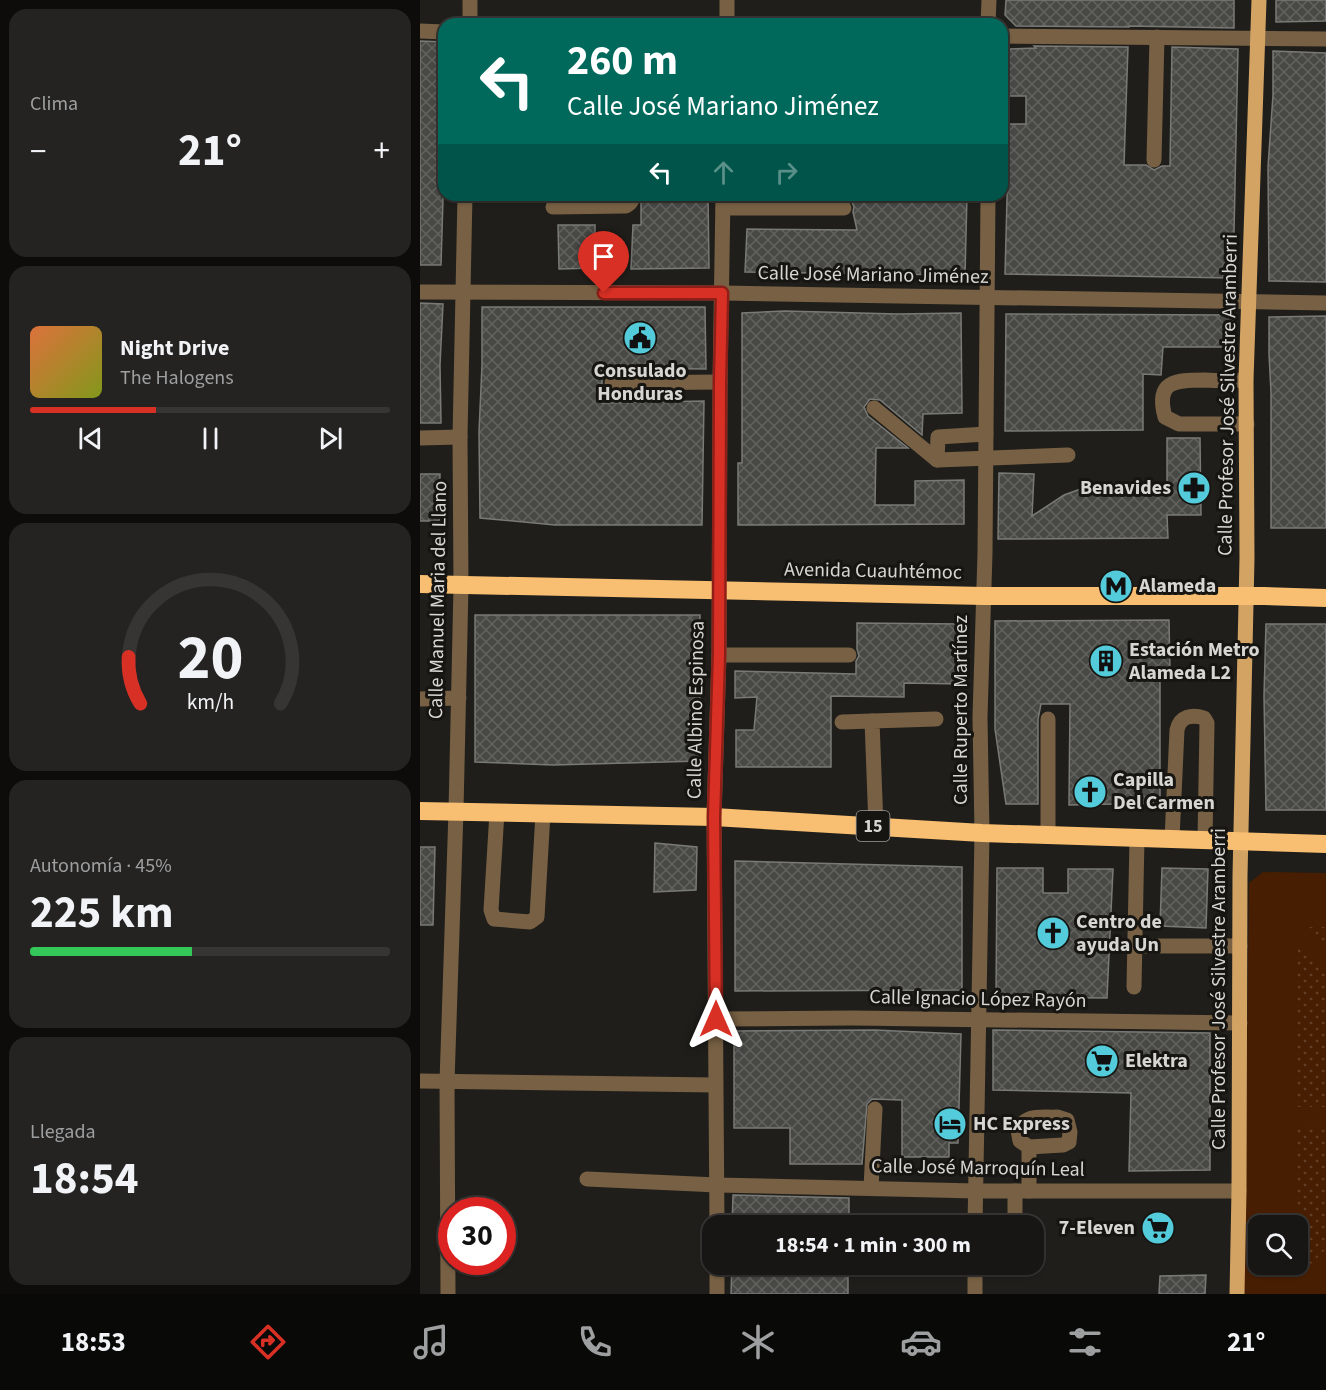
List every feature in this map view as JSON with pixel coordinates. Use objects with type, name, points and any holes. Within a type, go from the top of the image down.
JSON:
[{"type":"highway","name":"Avenida Cuauhtémoc","points":[[420,584],[984,596],[1326,598]]},
{"type":"highway","name":"15","points":[[420,811],[714,817],[982,833],[1326,844]]},
{"type":"main road","name":"Calle Profesor José Silvestre Aramberri","points":[[1237,1294],[1240,841],[1246,597],[1246,380],[1259,0]]},
{"type":"street","points":[[470,0],[470,18]]},
{"type":"street","points":[[727,0],[727,18]]},
{"type":"street","points":[[988,18],[989,0]]},
{"type":"street","points":[[420,31],[438,32]]},
{"type":"street","points":[[1008,36],[1326,39]]},
{"type":"street","points":[[1154,160],[1157,37]]},
{"type":"street","name":"Calle Manuel Maria del Llano","points":[[448,1294],[447,1082],[459,698],[460,437],[465,201]]},
{"type":"street","points":[[553,207],[587,201]]},
{"type":"street","points":[[598,201],[626,206],[631,201]]},
{"type":"street","name":"Calle Ruperto Martínez","points":[[975,1215],[982,833],[980,717],[984,596],[988,201]]},
{"type":"street","points":[[723,202],[844,208]]},
{"type":"street","name":"Calle Albino Espinosa","points":[[717,1215],[714,817],[719,655],[723,202]]},
{"type":"street","name":"Calle José Mariano Jiménez","points":[[420,292],[722,293],[1326,303]]},
{"type":"street","points":[[1246,380],[1175,381],[1165,389],[1162,398],[1165,417],[1171,422],[1246,424]]},
{"type":"street","points":[[612,383],[720,382]]},
{"type":"street","points":[[874,408],[937,460],[1068,455]]},
{"type":"street","points":[[937,460],[938,436],[986,434]]},
{"type":"street","points":[[420,438],[460,437]]},
{"type":"street","points":[[719,655],[849,655]]},
{"type":"street","points":[[420,699],[459,698]]},
{"type":"street","points":[[1172,839],[1177,730],[1180,721],[1196,716],[1204,718],[1207,723],[1205,840]]},
{"type":"street","points":[[842,722],[936,718]]},
{"type":"street","points":[[1048,719],[1048,835]]},
{"type":"street","points":[[872,721],[876,826]]},
{"type":"street","points":[[497,812],[491,910],[494,920],[530,922],[537,917],[543,813]]},
{"type":"street","points":[[1134,987],[1137,838]]},
{"type":"street","points":[[1135,946],[1240,946]]},
{"type":"street","name":"Calle Ignacio López Rayón","points":[[716,1019],[853,1018],[1240,1023]]},
{"type":"street","points":[[420,1081],[716,1085]]},
{"type":"street","points":[[871,1188],[875,1109]]},
{"type":"street","points":[[1017,1215],[1029,1147]]},
{"type":"street","name":"Calle José Marroquín Leal","points":[[587,1179],[717,1185],[976,1191],[1239,1191]]},
{"type":"street","points":[[717,1275],[717,1294]]},
{"type":"street","points":[[975,1275],[975,1294]]},
{"type":"shaded area","points":[[1263,872],[1326,873],[1326,1294],[1244,1294],[1249,883]]},
{"type":"shaded area","points":[[1302,927],[1326,927],[1326,952]]},
{"type":"shaded area","points":[[1298,945],[1326,973],[1326,1107],[1296,1107]]},
{"type":"shaded area","points":[[1296,1126],[1326,1126],[1326,1249],[1308,1266],[1308,1215],[1295,1215]]},
{"type":"building","points":[[1006,0],[1234,0],[1234,28],[1016,26],[1005,15]]},
{"type":"building","points":[[1276,0],[1326,0],[1326,21],[1276,22]]},
{"type":"building","points":[[420,41],[438,42],[438,201],[443,201],[441,265],[420,265]]},
{"type":"building","points":[[1034,46],[1128,47],[1124,165],[1146,165],[1154,170],[1162,166],[1170,166],[1172,47],[1238,49],[1233,278],[1005,274],[1009,124],[1026,124],[1026,96],[1008,96],[1009,49],[1036,48]]},
{"type":"building","points":[[1273,51],[1326,53],[1326,282],[1269,281],[1268,167],[1273,95]]},
{"type":"building","points":[[642,201],[708,201],[709,268],[631,269],[633,225],[641,225]]},
{"type":"building","points":[[852,201],[967,201],[965,275],[745,272],[747,229],[857,230]]},
{"type":"building","points":[[558,225],[595,225],[595,268],[559,269]]},
{"type":"building","points":[[420,303],[443,304],[440,365],[441,423],[420,423]]},
{"type":"building","points":[[482,307],[705,307],[706,369],[602,368],[602,403],[704,401],[702,525],[555,525],[480,518],[479,432]]},
{"type":"building","points":[[785,311],[961,313],[962,413],[923,414],[922,435],[880,400],[870,399],[864,407],[868,416],[908,448],[876,448],[875,505],[915,505],[915,481],[964,480],[964,524],[738,525],[738,463],[742,463],[742,313]]},
{"type":"building","points":[[1006,314],[1233,315],[1232,347],[1163,347],[1161,375],[1143,374],[1143,430],[1005,431]]},
{"type":"building","points":[[1326,316],[1326,528],[1271,528],[1269,317]]},
{"type":"building","points":[[1167,438],[1200,438],[1201,515],[1167,515],[1168,538],[998,539],[999,473],[1034,474],[1032,516],[1064,495],[1089,486],[1112,483],[1131,485],[1167,496]]},
{"type":"building","points":[[420,474],[440,474],[439,521],[420,521]]},
{"type":"building","points":[[475,615],[700,615],[700,761],[553,765],[475,762]]},
{"type":"building","points":[[1169,620],[1170,671],[1160,675],[1160,803],[1069,805],[1070,704],[1041,704],[1038,719],[1038,804],[1006,804],[995,729],[995,621]]},
{"type":"building","points":[[857,623],[962,624],[961,684],[904,683],[904,697],[831,696],[831,767],[736,767],[736,730],[754,730],[757,697],[735,698],[735,671],[856,674],[856,661],[859,656]]},
{"type":"building","points":[[1266,624],[1326,624],[1326,810],[1266,810],[1264,696]]},
{"type":"building","points":[[655,843],[697,847],[696,890],[654,892]]},
{"type":"building","points":[[420,847],[435,847],[433,925],[420,925]]},
{"type":"building","points":[[735,861],[962,867],[962,990],[735,991]]},
{"type":"building","name":"Centro de ayuda Un","points":[[997,868],[1043,868],[1043,893],[1068,893],[1068,869],[1113,869],[1107,998],[996,997]]},
{"type":"building","points":[[1162,868],[1208,869],[1206,928],[1160,926]]},
{"type":"building","points":[[875,1030],[961,1034],[958,1143],[949,1143],[949,1157],[902,1157],[902,1100],[872,1099],[867,1104],[862,1164],[790,1164],[790,1128],[734,1128],[734,1031]]},
{"type":"building","name":"Elektra","points":[[993,1030],[1210,1033],[1210,1170],[1129,1171],[1131,1093],[993,1090]]},
{"type":"building","points":[[733,1195],[849,1198],[849,1215],[732,1215]]},
{"type":"building","points":[[732,1275],[848,1275],[848,1294],[731,1294]]},
{"type":"building","points":[[1206,1275],[1205,1294],[1159,1294],[1160,1276]]},
{"type":"place","name":"Consulado Honduras","points":[[640,338]]},
{"type":"place","name":"Benavides","points":[[1194,488]]},
{"type":"place","name":"Alameda","points":[[1116,586]]},
{"type":"place","name":"Estación Metro Alameda L2","points":[[1106,661]]},
{"type":"place","name":"Capilla Del Carmen","points":[[1090,792]]},
{"type":"place","name":"Centro de ayuda Un","points":[[1053,933]]},
{"type":"place","name":"Elektra","points":[[1102,1061]]},
{"type":"place","name":"HC Express","points":[[950,1124]]},
{"type":"place","name":"7-Eleven","points":[[1158,1228]]},
{"type":"route","points":[[604,293],[722,293],[719,655],[714,817],[716,1019]]}]
